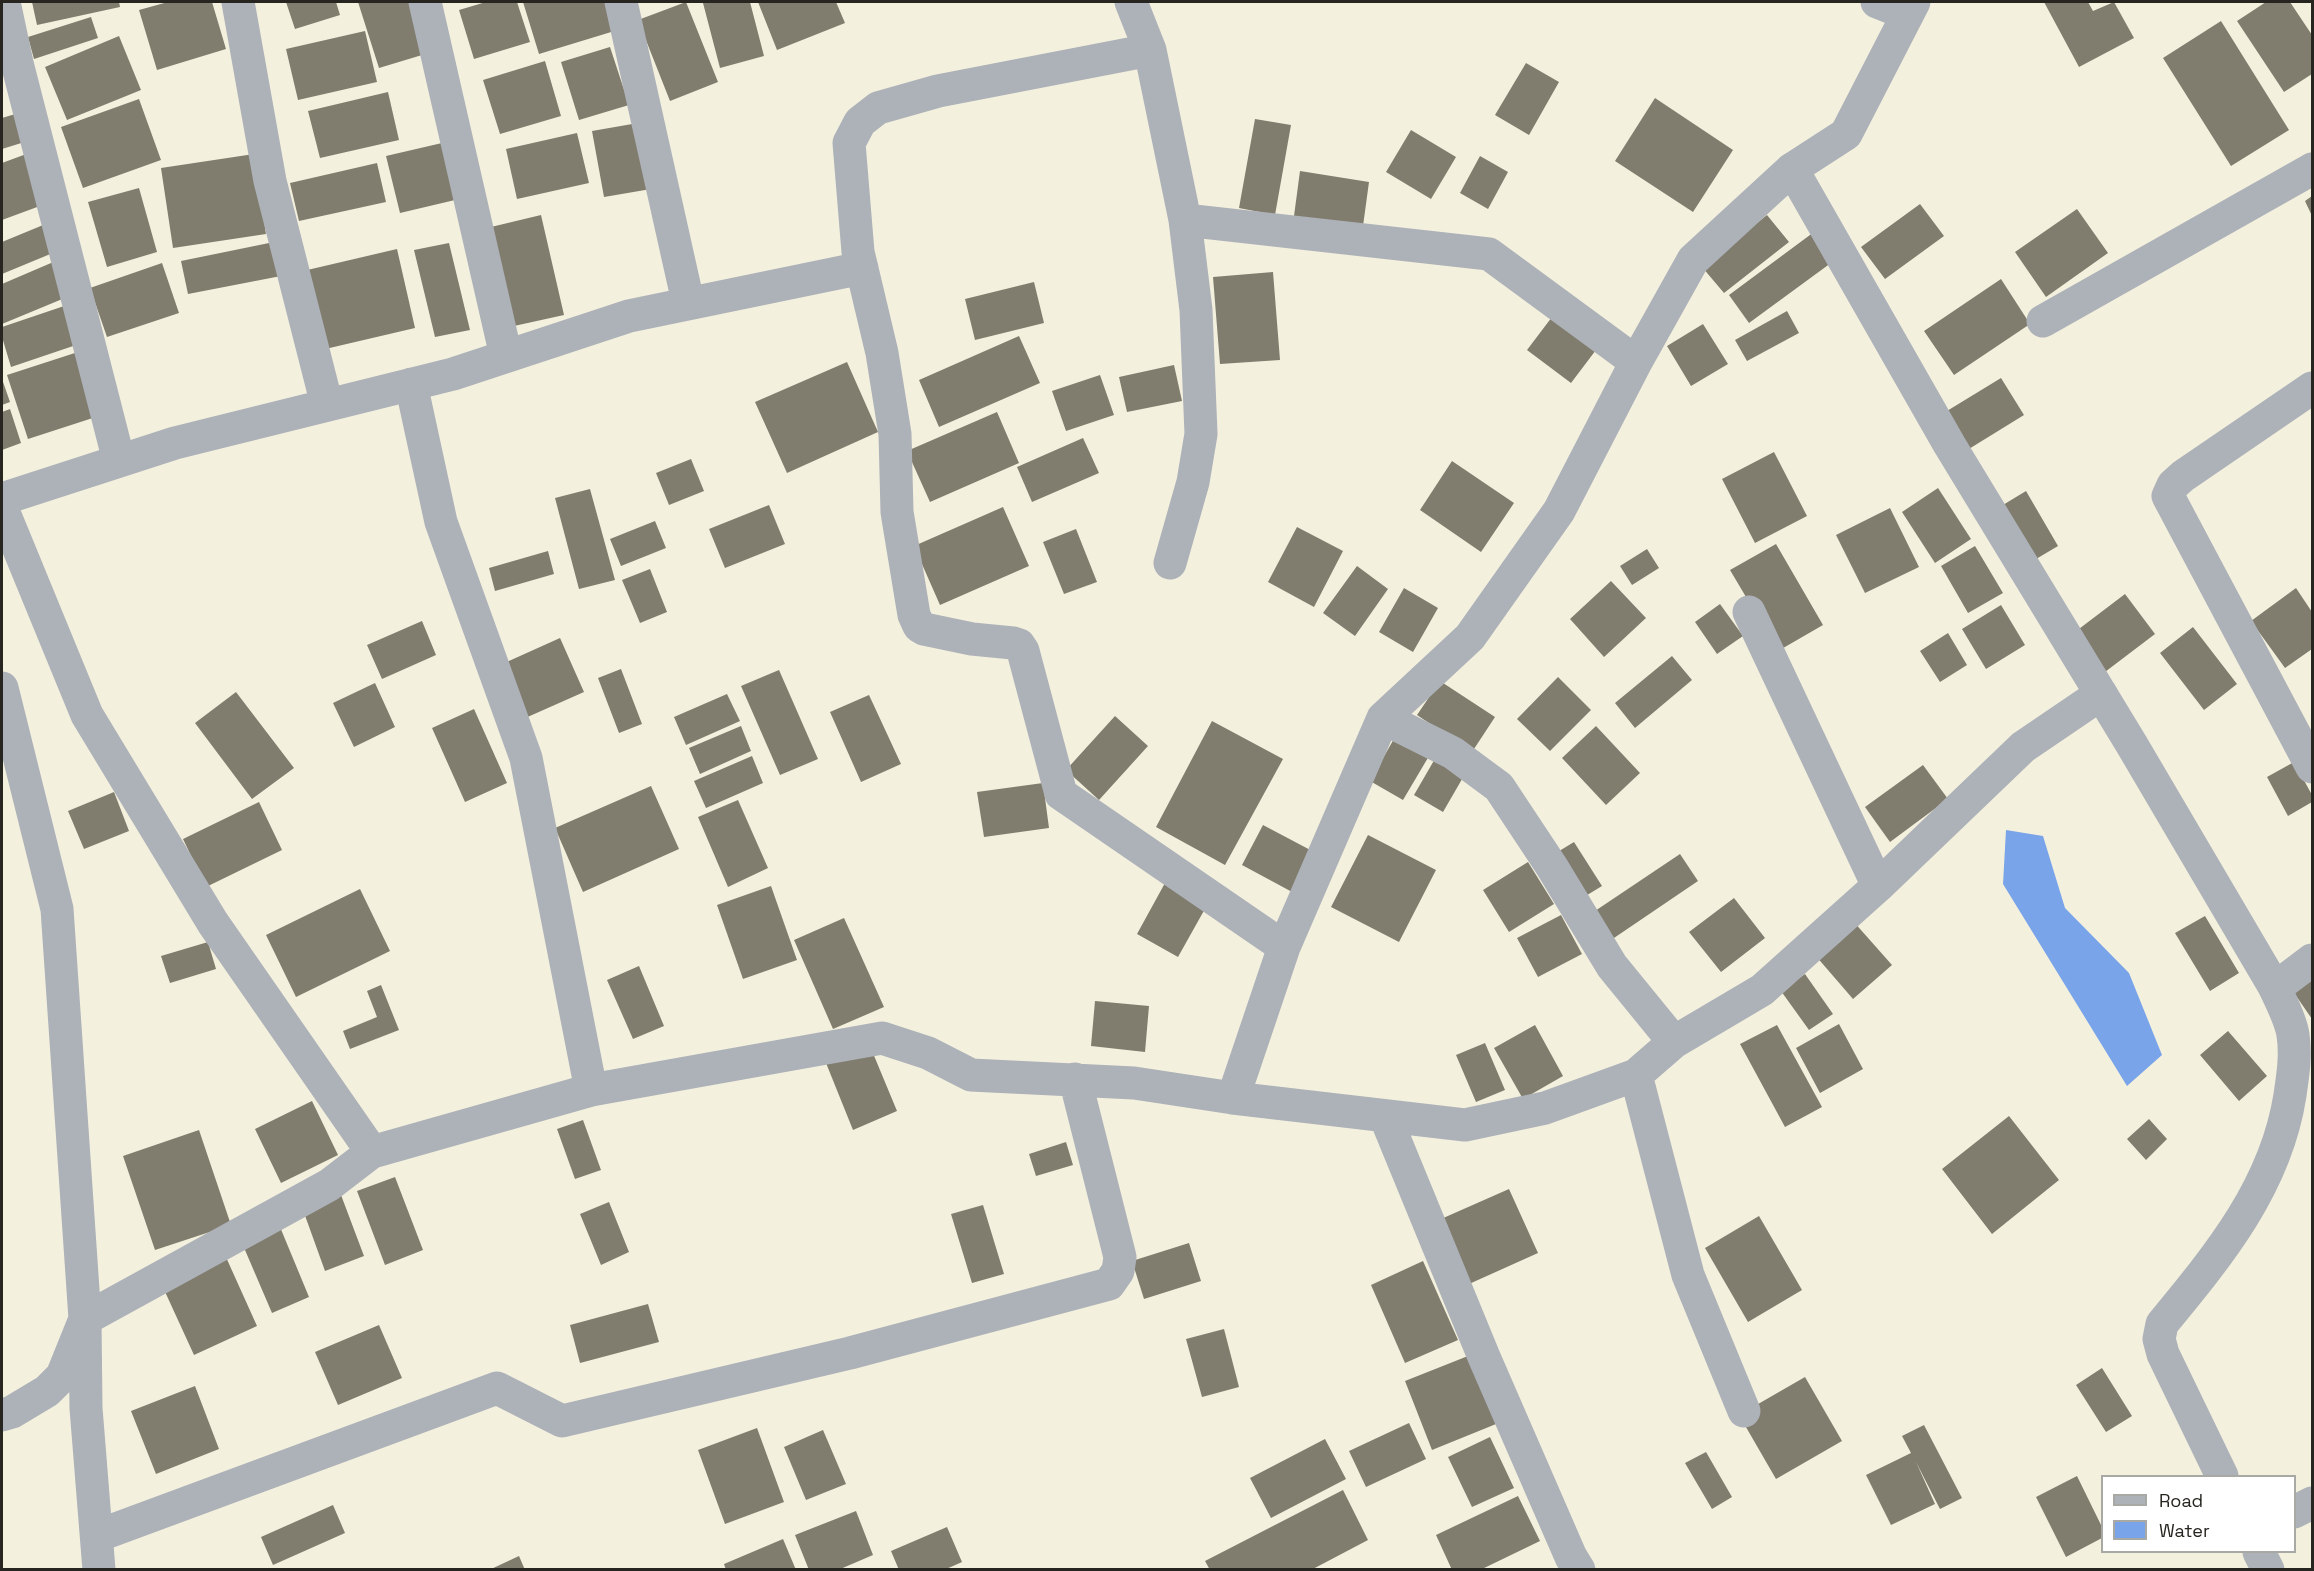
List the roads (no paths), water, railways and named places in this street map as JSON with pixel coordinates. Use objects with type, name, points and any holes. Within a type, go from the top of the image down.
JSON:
[{"type":"street","points":[[4,2],[20,74],[119,461]]},
{"type":"street","points":[[238,2],[270,181],[327,405]]},
{"type":"street","points":[[425,2],[506,356]]},
{"type":"street","points":[[621,2],[688,302]]},
{"type":"street","points":[[1131,2],[1150,50],[1185,220],[1196,310],[1200,434],[1193,482],[1170,562]]},
{"type":"street","points":[[1233,1098],[1284,947],[1383,718],[1470,637],[1559,511],[1636,362],[1693,260],[1792,169],[1846,134],[1910,8],[1877,2]]},
{"type":"street","points":[[1150,50],[938,91],[878,108],[860,122],[849,143],[858,252],[882,353],[895,434],[897,512],[914,615],[919,626],[924,629],[1019,645],[1023,651],[1061,794],[1284,947]]},
{"type":"street","points":[[1792,169],[1944,435],[2276,988],[2293,1033],[2294,1069],[2279,1146],[2255,1197],[2231,1238],[2162,1324],[2159,1339],[2179,1389],[2222,1475]]},
{"type":"street","points":[[2043,321],[2313,169]]},
{"type":"street","points":[[1185,220],[1489,254],[1636,362]]},
{"type":"street","points":[[2,499],[175,443],[453,374],[629,316],[688,302],[862,268]]},
{"type":"street","points":[[411,384],[441,522],[526,758],[591,1090]]},
{"type":"street","points":[[2313,388],[2183,476],[2173,485],[2168,496],[2313,767]]},
{"type":"street","points":[[2,508],[87,716],[213,923],[372,1152]]},
{"type":"street","points":[[1749,612],[1878,886]]},
{"type":"street","points":[[2,688],[57,909],[85,1319],[86,1408],[99,1569]]},
{"type":"street","points":[[2,1415],[12,1412],[47,1391],[62,1376],[85,1319],[329,1185],[372,1152],[591,1090],[882,1038],[928,1053],[971,1075],[1134,1083],[1233,1098],[1465,1125],[1545,1108],[1636,1075],[1674,1042],[1762,990],[1878,886],[2023,747],[2101,694]]},
{"type":"street","points":[[1383,718],[1453,753],[1499,787],[1552,867],[1612,966],[1674,1042]]},
{"type":"street","points":[[2276,988],[2313,960]]},
{"type":"street","points":[[1636,1075],[1688,1275],[1744,1412]]},
{"type":"street","points":[[97,1536],[497,1389],[562,1421],[850,1353],[1109,1284],[1118,1271],[1120,1257],[1075,1079]]},
{"type":"street","points":[[1385,1116],[1484,1357],[1570,1557],[1579,1569]]},
{"type":"street","points":[[2296,1512],[2313,1503]]},
{"type":"street","points":[[2260,1553],[2268,1569]]},
{"type":"water","points":[[2006,830],[2043,836],[2065,908],[2129,973],[2162,1055],[2127,1086],[2003,884]]}]
